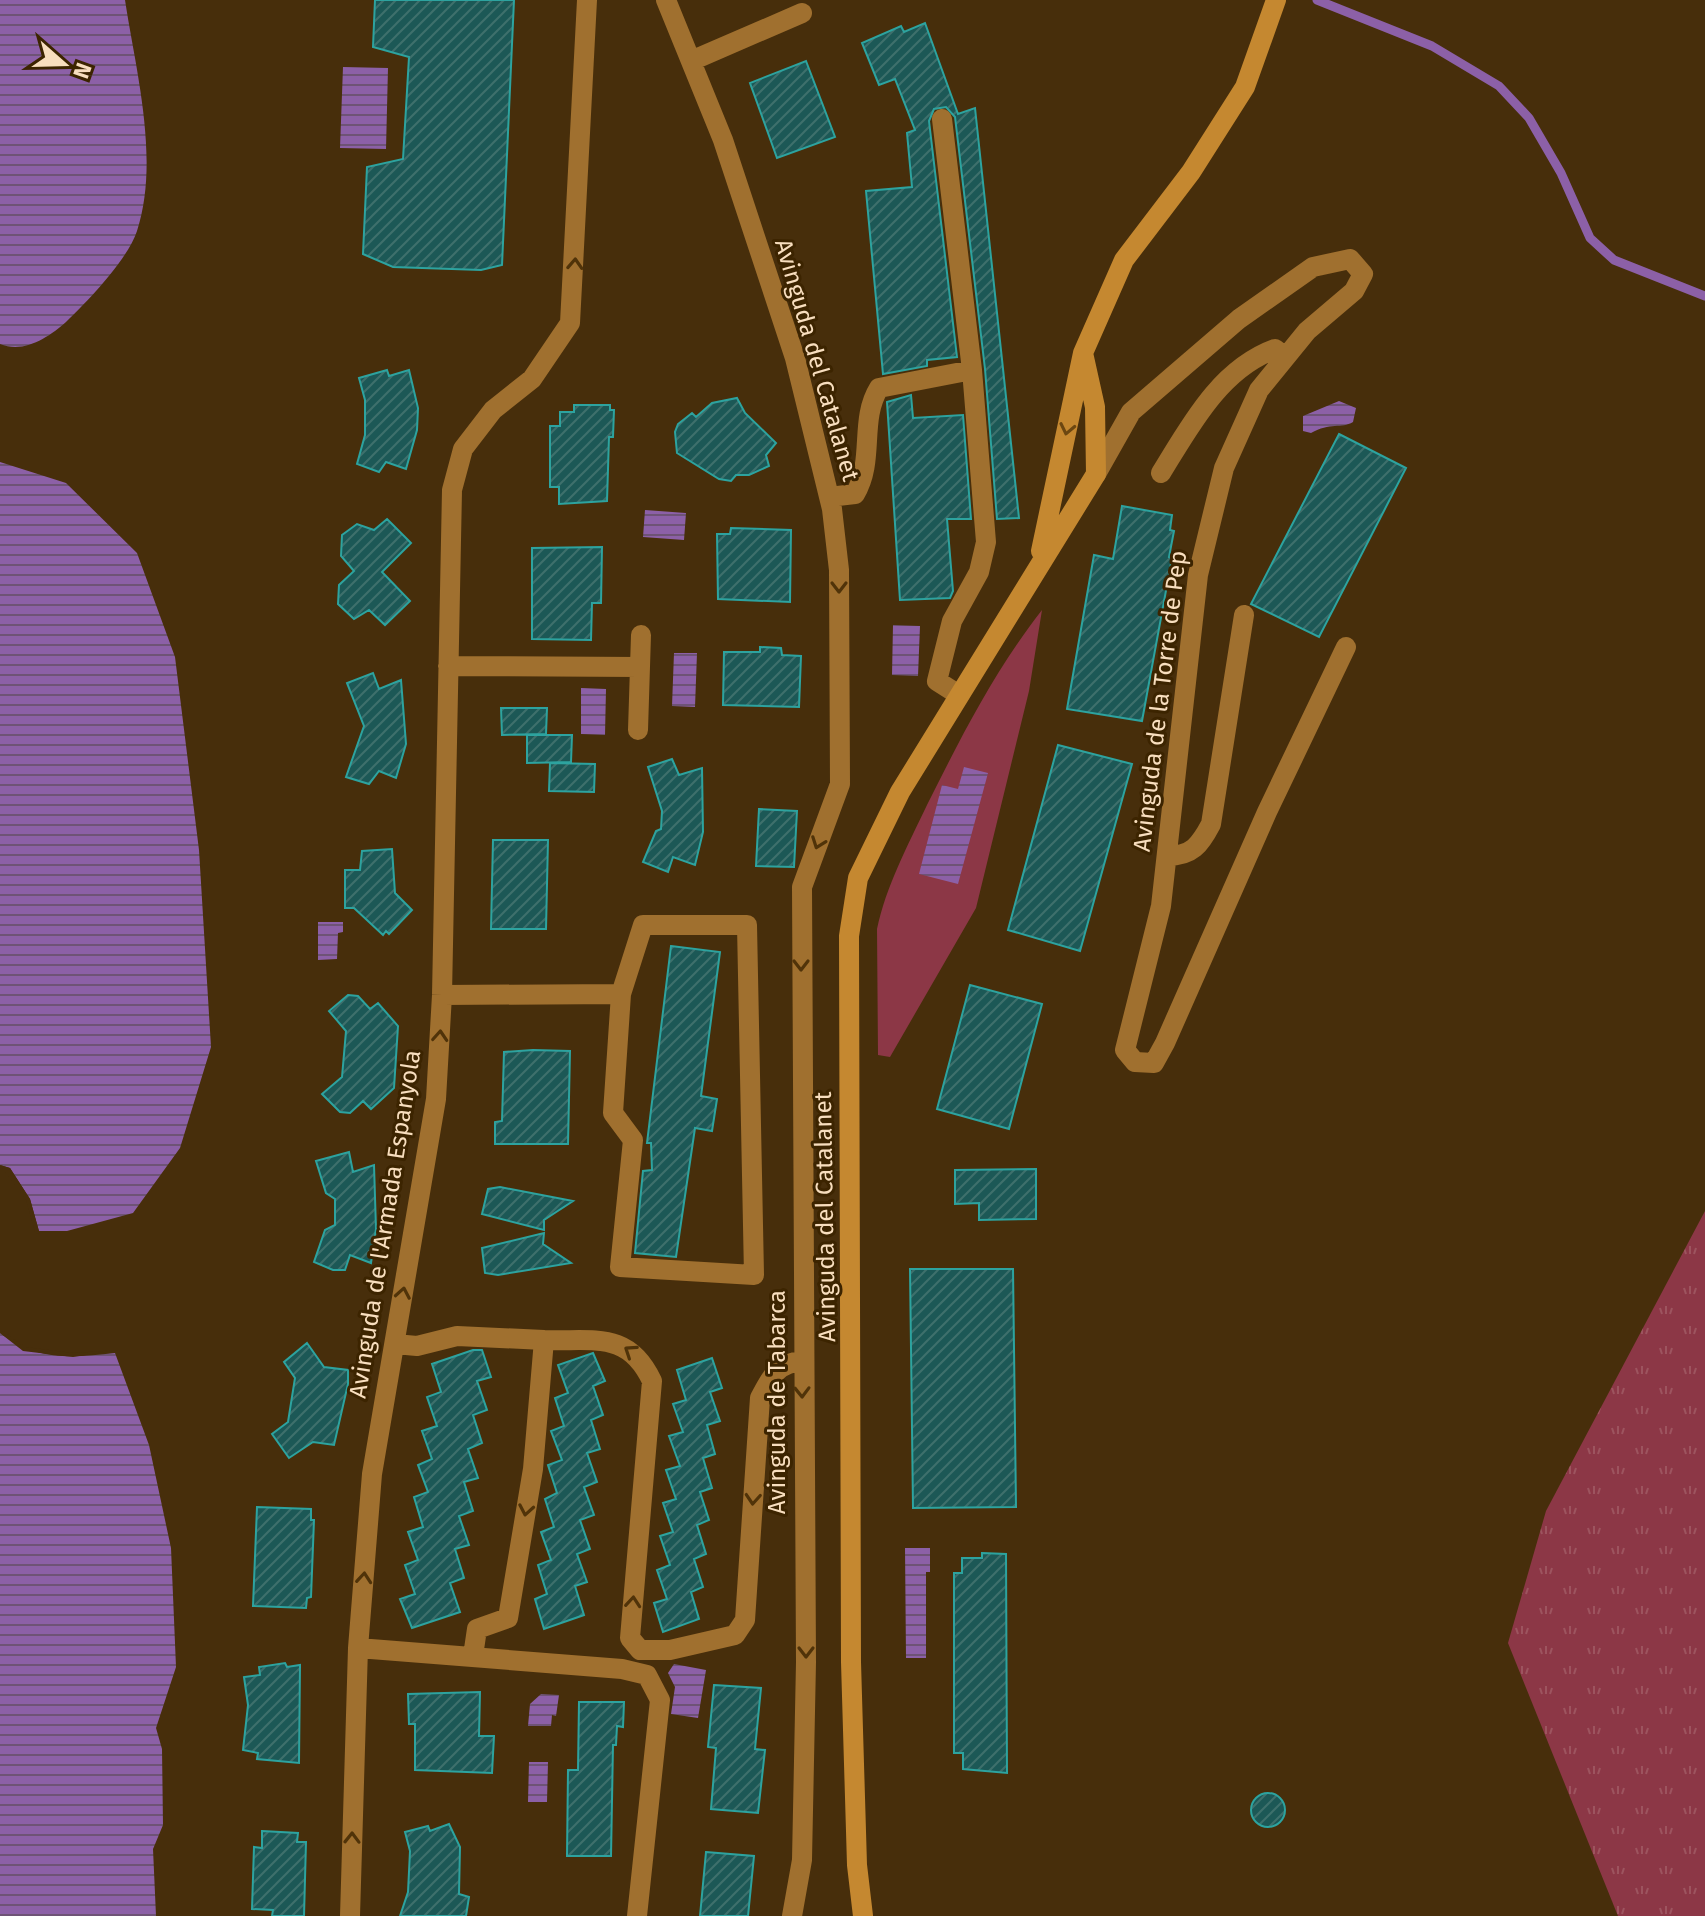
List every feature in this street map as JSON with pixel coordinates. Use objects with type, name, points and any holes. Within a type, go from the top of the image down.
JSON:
[{"type":"main road","name":"Avinguda del Catalanet","points":[[1037,566],[1083,353],[1124,260],[1191,172],[1245,87],[1276,0]]},
{"type":"main road","points":[[1083,353],[1095,407],[1096,474]]},
{"type":"main road","name":"Avinguda del Catalanet","points":[[863,1916],[857,1865],[851,1662],[849,936],[858,878],[871,846],[959,695],[1096,474]]},
{"type":"street","name":"Avinguda de l'Armada Espanyola","points":[[350,1916],[358,1648],[372,1474],[436,1099],[442,995],[452,490],[463,449],[493,410],[532,379],[570,323],[587,0]]},
{"type":"street","name":"Avinguda del Catalanet","points":[[666,0],[723,140],[795,358],[830,503],[839,570],[840,784],[802,887]]},
{"type":"street","points":[[691,61],[802,13]]},
{"type":"street","points":[[942,119],[972,370],[986,542],[979,572],[952,621],[937,681],[959,695]]},
{"type":"street","name":"Avinguda de la Torre de Pep","points":[[1096,474],[1131,412],[1239,319],[1313,267],[1350,259],[1363,274],[1354,291],[1283,355],[1259,390],[1224,468],[1198,575],[1161,906],[1125,1050],[1135,1062],[1154,1063],[1165,1043],[1267,812],[1346,647]]},
{"type":"street","points":[[1161,473],[1196,416],[1242,365],[1275,349],[1283,355]]},
{"type":"street","points":[[830,503],[855,494],[865,476],[871,401],[879,388],[972,370]]},
{"type":"street","points":[[1167,856],[1184,856],[1200,846],[1211,824],[1244,615]]},
{"type":"street","points":[[638,730],[641,635]]},
{"type":"street","points":[[448,666],[640,667]]},
{"type":"street","name":"Avinguda de Tabarca","points":[[792,1916],[802,1860],[805,1723],[802,887]]},
{"type":"street","points":[[643,925],[747,925],[754,1275],[620,1267],[633,1140],[613,1113],[621,994],[643,925]]},
{"type":"street","points":[[442,995],[621,994]]},
{"type":"street","points":[[395,1344],[417,1346],[457,1336],[624,1344],[642,1359],[652,1381],[630,1638],[640,1650],[670,1650],[735,1635],[745,1620],[760,1398],[773,1373],[788,1362],[802,1361]]},
{"type":"street","points":[[473,1656],[477,1629],[508,1618],[533,1469],[544,1340]]},
{"type":"street","points":[[358,1648],[622,1669],[647,1675],[660,1700],[637,1916]]},
{"type":"green space","points":[[1042,610],[1029,691],[976,908],[890,1057],[878,1055],[877,929],[886,897],[912,835],[966,729],[1009,656]]},
{"type":"green space","points":[[1705,1211],[1705,1916],[1618,1916],[1508,1643],[1546,1511]]},
{"type":"shaded area","points":[[0,0],[125,0],[140,86],[146,146],[144,204],[137,231],[125,254],[66,322],[44,338],[18,347],[0,344]]},
{"type":"shaded area","points":[[343,67],[388,68],[386,149],[340,148]]},
{"type":"shaded area","points":[[1339,401],[1356,408],[1353,422],[1311,433],[1303,431],[1303,416]]},
{"type":"shaded area","points":[[0,462],[66,483],[137,553],[175,657],[199,850],[211,1047],[180,1148],[133,1213],[67,1231],[39,1231],[30,1199],[10,1168],[0,1165]]},
{"type":"shaded area","points":[[645,510],[686,513],[684,540],[643,537]]},
{"type":"shaded area","points":[[893,625],[920,626],[918,676],[892,675]]},
{"type":"shaded area","points":[[674,653],[697,653],[695,707],[672,706]]},
{"type":"shaded area","points":[[581,688],[606,689],[605,735],[581,734]]},
{"type":"shaded area","points":[[964,767],[988,773],[958,884],[919,874],[942,785],[958,789]]},
{"type":"shaded area","points":[[318,922],[343,922],[343,932],[338,933],[337,959],[318,960]]},
{"type":"shaded area","points":[[0,1333],[27,1349],[41,1353],[84,1356],[115,1353],[149,1445],[171,1548],[176,1667],[156,1728],[162,1749],[163,1825],[153,1849],[156,1916],[0,1916]]},
{"type":"shaded area","points":[[905,1548],[930,1548],[930,1572],[926,1572],[926,1658],[906,1658]]},
{"type":"shaded area","points":[[674,1664],[706,1670],[698,1718],[671,1714],[675,1687],[668,1673]]},
{"type":"shaded area","points":[[541,1694],[559,1695],[556,1716],[552,1715],[551,1726],[528,1726],[530,1704]]},
{"type":"shaded area","points":[[529,1762],[548,1762],[547,1802],[528,1802]]},
{"type":"pier","points":[[0,1165],[10,1168],[30,1199],[40,1235],[35,1232],[26,1200]]},
{"type":"pier","points":[[0,1329],[25,1347],[73,1353],[118,1350],[73,1357],[23,1351],[0,1333]]},
{"type":"building","points":[[375,0],[514,0],[502,265],[481,270],[393,267],[363,254],[367,167],[403,159],[409,57],[373,47]]},
{"type":"building","points":[[925,23],[958,114],[975,108],[1019,518],[997,519],[985,369],[955,117],[946,107],[934,109],[929,121],[957,357],[927,360],[927,366],[883,374],[866,191],[912,187],[907,133],[915,130],[895,79],[879,85],[862,43],[901,26],[904,32]]},
{"type":"building","points":[[806,61],[835,137],[777,158],[750,83]]},
{"type":"building","points":[[387,370],[389,376],[409,370],[418,408],[417,430],[406,469],[386,462],[379,472],[357,464],[365,435],[365,400],[359,378]]},
{"type":"building","points":[[911,395],[913,418],[963,415],[971,519],[947,519],[953,591],[950,598],[900,600],[887,402]]},
{"type":"building","points":[[737,398],[745,413],[776,443],[766,455],[769,466],[749,475],[736,475],[731,481],[719,479],[677,453],[675,432],[678,424],[692,413],[696,417],[712,403]]},
{"type":"building","points":[[574,405],[610,405],[610,410],[614,410],[613,437],[609,437],[607,501],[559,504],[559,487],[550,487],[550,426],[560,426],[560,412],[574,412]]},
{"type":"building","points":[[1339,434],[1406,468],[1319,637],[1251,604]]},
{"type":"building","points":[[1122,506],[1172,515],[1170,530],[1174,531],[1169,557],[1172,558],[1142,721],[1067,709],[1094,555],[1113,559]]},
{"type":"building","points":[[387,519],[411,543],[382,572],[410,601],[385,625],[369,610],[354,619],[338,604],[339,585],[354,571],[341,556],[342,535],[357,524],[374,530]]},
{"type":"building","points":[[731,528],[791,530],[790,602],[718,599],[717,534],[730,534]]},
{"type":"building","points":[[602,547],[601,603],[592,603],[591,640],[532,639],[532,548]]},
{"type":"building","points":[[760,647],[781,648],[782,655],[801,656],[799,707],[723,705],[724,652],[760,652]]},
{"type":"building","points":[[373,673],[379,689],[401,680],[406,744],[396,778],[379,771],[369,784],[346,777],[364,726],[347,683]]},
{"type":"building","points":[[501,708],[547,708],[546,734],[502,735]]},
{"type":"building","points":[[527,735],[572,735],[571,762],[527,763]]},
{"type":"building","points":[[1058,745],[1132,764],[1080,951],[1008,930]]},
{"type":"building","points":[[672,759],[679,775],[702,768],[703,832],[695,865],[673,857],[668,872],[643,862],[656,831],[661,829],[662,811],[648,767]]},
{"type":"building","points":[[550,763],[595,764],[594,792],[549,791]]},
{"type":"building","points":[[759,809],[797,811],[794,867],[756,866]]},
{"type":"building","points":[[493,840],[548,840],[546,929],[491,929]]},
{"type":"building","points":[[392,849],[395,893],[412,910],[389,934],[386,931],[383,935],[354,908],[345,908],[345,870],[360,870],[362,851]]},
{"type":"building","points":[[671,946],[720,952],[701,1096],[717,1099],[712,1131],[695,1128],[676,1257],[635,1253],[643,1171],[652,1170],[651,1143],[647,1143]]},
{"type":"building","points":[[970,985],[1042,1004],[1009,1129],[937,1109]]},
{"type":"building","points":[[348,995],[358,996],[370,1009],[378,1003],[398,1026],[394,1088],[371,1109],[363,1101],[350,1113],[340,1112],[322,1094],[342,1077],[346,1031],[329,1011]]},
{"type":"building","points":[[570,1051],[568,1144],[495,1144],[495,1122],[502,1121],[504,1052]]},
{"type":"building","points":[[349,1152],[353,1172],[374,1165],[376,1229],[371,1263],[350,1255],[345,1270],[333,1270],[314,1262],[325,1230],[335,1225],[335,1199],[326,1193],[316,1161]]},
{"type":"building","points":[[1036,1169],[1036,1219],[979,1220],[979,1203],[955,1204],[955,1170]]},
{"type":"building","points":[[500,1187],[573,1201],[544,1220],[544,1230],[482,1214],[488,1189]]},
{"type":"building","points":[[544,1233],[543,1244],[571,1263],[498,1275],[485,1273],[482,1248]]},
{"type":"building","points":[[910,1269],[1013,1269],[1016,1507],[913,1508]]},
{"type":"building","points":[[307,1343],[324,1367],[348,1370],[348,1384],[334,1445],[313,1442],[289,1458],[272,1434],[288,1422],[295,1378],[284,1362]]},
{"type":"building","points":[[473,1350],[482,1350],[491,1377],[477,1381],[487,1410],[473,1415],[482,1443],[468,1449],[478,1478],[464,1482],[473,1511],[459,1516],[469,1545],[455,1549],[464,1578],[450,1583],[460,1612],[412,1628],[400,1599],[415,1594],[405,1565],[418,1560],[408,1532],[423,1527],[414,1497],[428,1492],[418,1465],[432,1459],[422,1431],[437,1426],[427,1397],[441,1392],[432,1364]]},
{"type":"building","points":[[593,1353],[605,1381],[593,1386],[603,1415],[591,1420],[600,1449],[587,1453],[597,1482],[584,1487],[594,1515],[580,1520],[590,1549],[577,1554],[587,1582],[575,1586],[584,1615],[544,1629],[535,1599],[547,1594],[538,1565],[551,1560],[541,1532],[554,1527],[545,1499],[557,1493],[548,1465],[562,1460],[551,1431],[564,1426],[555,1398],[568,1393],[558,1365]]},
{"type":"building","points":[[712,1358],[722,1388],[710,1392],[720,1421],[707,1425],[715,1454],[703,1458],[712,1488],[700,1492],[709,1520],[697,1525],[706,1554],[694,1559],[703,1587],[691,1592],[699,1619],[663,1632],[654,1603],[667,1599],[657,1570],[670,1565],[660,1536],[673,1532],[663,1503],[676,1499],[666,1470],[680,1466],[669,1436],[683,1432],[673,1404],[686,1400],[677,1370]]},
{"type":"building","points":[[257,1507],[311,1509],[311,1520],[314,1520],[311,1597],[307,1598],[306,1608],[253,1606]]},
{"type":"building","points":[[982,1553],[1006,1554],[1007,1773],[963,1769],[963,1753],[954,1753],[954,1573],[962,1573],[962,1558],[982,1558]]},
{"type":"building","points":[[285,1663],[287,1667],[300,1665],[299,1763],[257,1759],[258,1753],[243,1750],[248,1705],[244,1677],[260,1675],[259,1667]]},
{"type":"building","points":[[714,1685],[761,1688],[755,1749],[765,1750],[758,1813],[711,1809],[716,1748],[708,1747]]},
{"type":"building","points":[[480,1692],[479,1736],[494,1736],[492,1773],[415,1770],[415,1724],[409,1724],[408,1694]]},
{"type":"building","points":[[579,1702],[624,1702],[623,1727],[617,1726],[616,1745],[613,1745],[611,1856],[567,1856],[568,1770],[578,1770]]},
{"type":"building","points":[[1268,1793],[1280,1798],[1285,1810],[1280,1822],[1268,1827],[1256,1822],[1251,1810],[1256,1798]]},
{"type":"building","points":[[449,1824],[460,1847],[459,1894],[469,1897],[466,1916],[400,1916],[408,1892],[410,1851],[405,1832],[428,1826],[430,1831]]},
{"type":"building","points":[[262,1831],[298,1833],[297,1842],[306,1842],[304,1916],[272,1916],[273,1910],[252,1909],[254,1847],[262,1848]]},
{"type":"building","points":[[706,1852],[754,1856],[748,1916],[700,1916]]},
{"type":"waterway","points":[[1317,0],[1432,46],[1499,86],[1529,118],[1561,173],[1590,238],[1614,260],[1705,296]]}]
